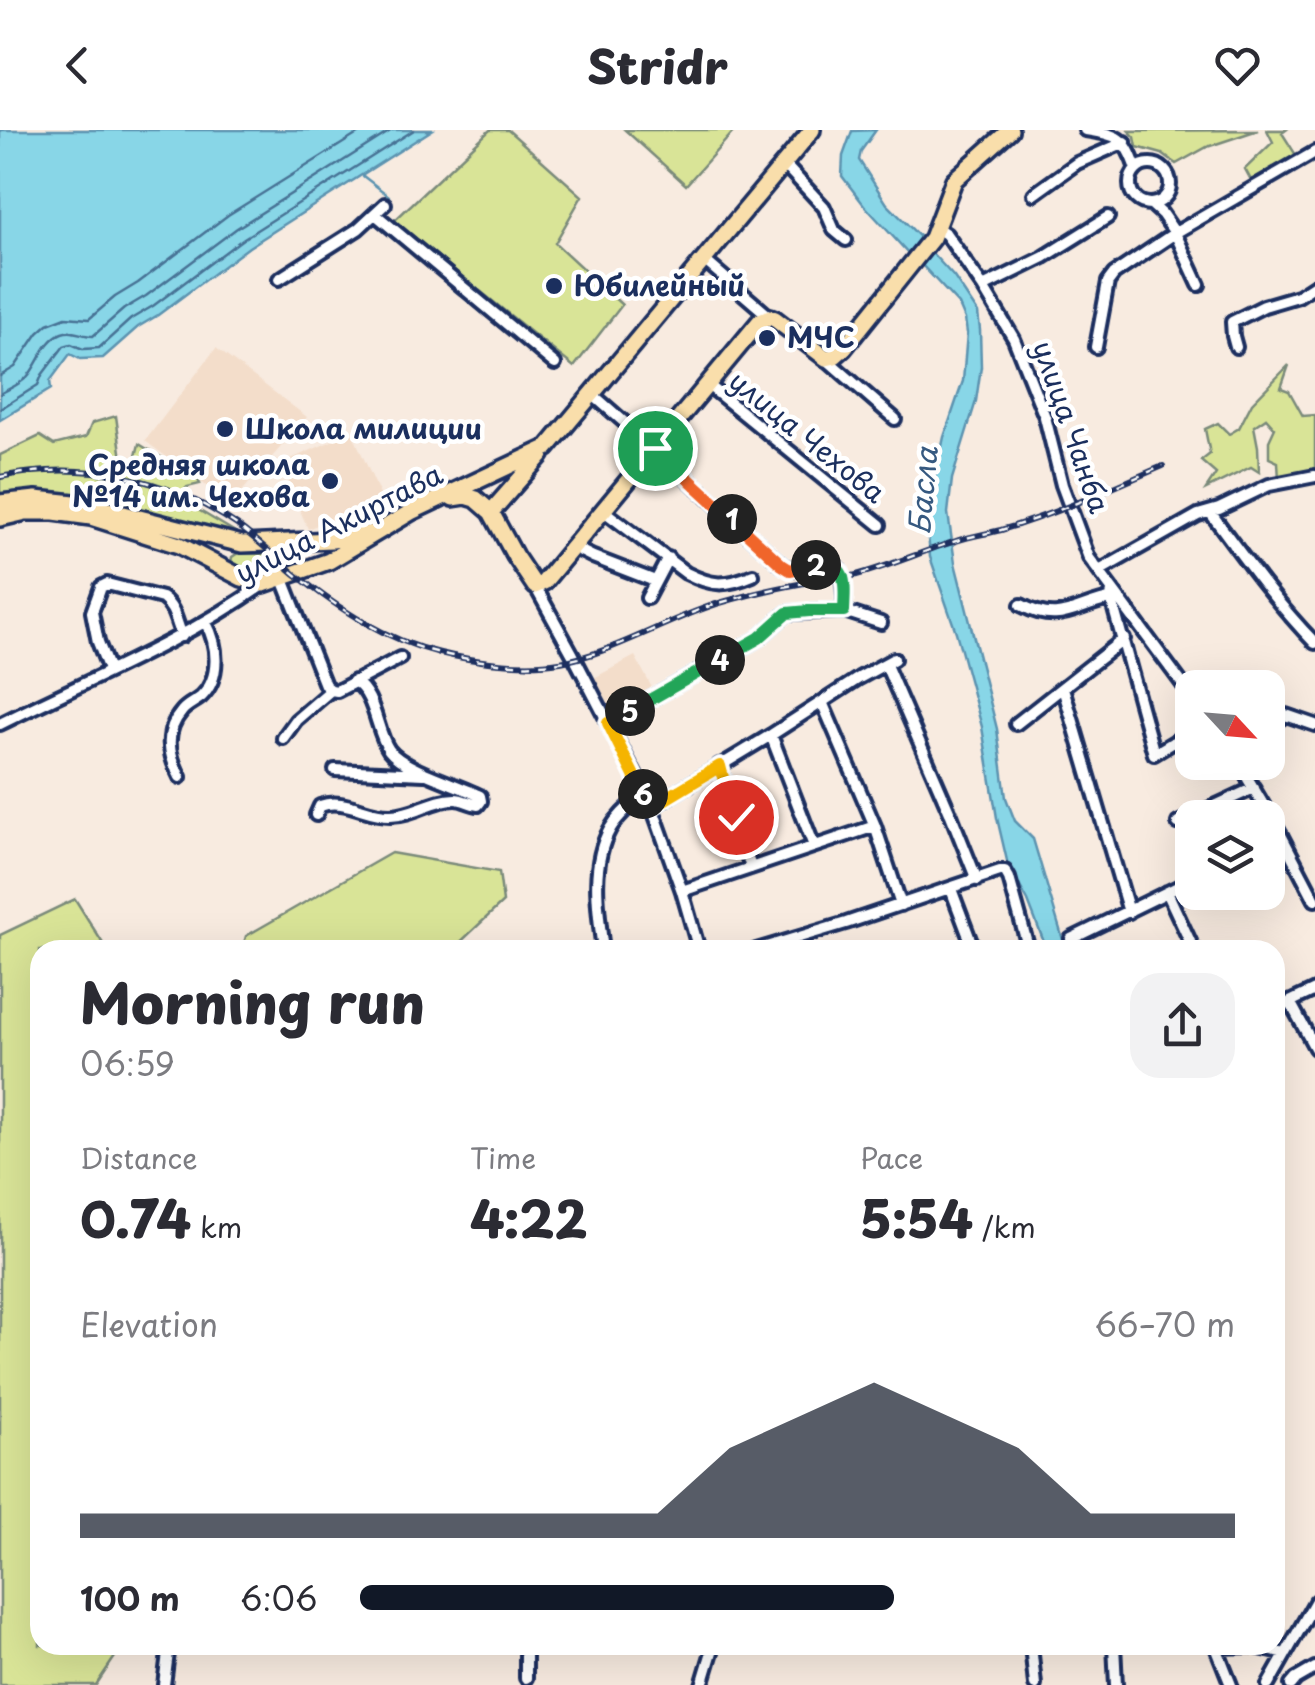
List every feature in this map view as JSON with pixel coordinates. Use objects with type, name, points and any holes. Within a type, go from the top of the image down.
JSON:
[{"type":"highway","name":"улица Акиртава","points":[[264,584],[344,554],[380,530],[546,448],[812,130]]},
{"type":"highway","points":[[439,500],[476,498],[492,512],[534,586],[544,582],[760,322],[770,317],[823,356],[829,358],[840,353],[935,233],[954,180],[1010,130]]},
{"type":"highway","points":[[492,512],[546,448]]},
{"type":"highway","points":[[0,503],[36,499],[84,504],[248,544],[339,539]]},
{"type":"highway","points":[[0,518],[26,512],[92,517],[180,545],[264,584]]},
{"type":"highway","points":[[234,573],[228,562],[232,550],[263,553],[302,548],[380,530]]},
{"type":"highway","points":[[205,534],[241,550]]},
{"type":"highway","points":[[302,548],[308,554],[307,569]]},
{"type":"street","points":[[1085,130],[1125,142],[1136,169]]},
{"type":"street","points":[[1034,194],[1077,164],[1125,142]]},
{"type":"street","points":[[1096,348],[1108,282],[1114,274],[1175,233],[1315,152]]},
{"type":"street","points":[[784,164],[824,207],[834,230],[846,240]]},
{"type":"street","points":[[1154,164],[1165,170],[1170,188],[1157,203],[1150,204],[1132,195],[1130,182],[1141,165],[1154,164]]},
{"type":"street","points":[[279,279],[358,229],[385,204]]},
{"type":"street","points":[[1150,204],[1175,233],[1199,285]]},
{"type":"street","points":[[375,214],[555,364]]},
{"type":"street","points":[[984,287],[1044,257],[1108,217]]},
{"type":"street","name":"улица Чанба","points":[[935,233],[946,234],[1014,338],[1045,417],[1062,485],[1089,558],[1175,675]]},
{"type":"street","points":[[704,260],[770,317]]},
{"type":"street","points":[[1236,348],[1232,322],[1264,306],[1298,296],[1315,285]]},
{"type":"street","points":[[823,356],[895,419]]},
{"type":"street","name":"улица Чехова","points":[[707,384],[880,525]]},
{"type":"street","points":[[592,394],[782,565],[790,570],[836,565],[841,572],[844,611]]},
{"type":"street","points":[[1099,571],[1178,524],[1269,485],[1315,476]]},
{"type":"street","points":[[604,511],[686,573],[716,584],[753,575]]},
{"type":"street","points":[[1210,512],[1292,620],[1315,644]]},
{"type":"street","points":[[573,547],[655,580]]},
{"type":"street","points":[[646,598],[668,558]]},
{"type":"street","points":[[283,579],[325,685],[331,690],[337,691],[400,658]]},
{"type":"street","points":[[109,670],[92,612],[101,588],[108,584],[162,598],[169,603],[182,636]]},
{"type":"street","name":"улица Акиртава","points":[[0,724],[182,636],[264,584]]},
{"type":"street","points":[[534,586],[652,807],[697,940]]},
{"type":"street","points":[[1021,604],[1038,613],[1057,616],[1114,595],[1154,754],[1175,741]]},
{"type":"street","points":[[608,723],[759,638],[787,613],[844,611],[881,623]]},
{"type":"street","points":[[180,777],[168,737],[181,712],[203,695],[212,674],[216,652],[206,623]]},
{"type":"street","points":[[1016,724],[1124,639]]},
{"type":"street","points":[[652,807],[890,662],[977,880]]},
{"type":"street","points":[[316,815],[320,806],[340,802],[388,816],[454,799],[472,805],[481,801],[480,796],[402,761],[388,750],[365,690],[354,681]]},
{"type":"street","points":[[1062,688],[1129,912]]},
{"type":"street","points":[[283,738],[296,720],[331,690]]},
{"type":"street","points":[[822,702],[875,826],[901,905]]},
{"type":"street","points":[[1285,716],[1315,725]]},
{"type":"street","points":[[772,735],[814,846]]},
{"type":"street","points":[[720,766],[750,868]]},
{"type":"street","points":[[335,770],[428,774]]},
{"type":"street","points":[[1249,780],[1261,800]]},
{"type":"street","points":[[1228,800],[1254,788]]},
{"type":"street","points":[[602,940],[598,906],[600,856],[608,831],[643,794]]},
{"type":"street","points":[[682,891],[875,826]]},
{"type":"street","points":[[1285,844],[1315,900]]},
{"type":"street","points":[[788,940],[1005,871],[1027,940]]},
{"type":"street","points":[[1071,939],[1175,888]]},
{"type":"street","points":[[951,889],[970,940]]},
{"type":"street","points":[[1167,892],[1189,940]]},
{"type":"street","points":[[1285,1005],[1315,990]]},
{"type":"street","points":[[1290,1002],[1315,1048]]},
{"type":"street","points":[[1285,1654],[1315,1602]]},
{"type":"street","points":[[164,1685],[168,1655]]},
{"type":"street","points":[[526,1655],[526,1683]]},
{"type":"street","points":[[702,1685],[711,1655]]},
{"type":"street","points":[[1032,1655],[1035,1685]]},
{"type":"street","points":[[1114,1655],[1116,1685]]},
{"type":"street","points":[[1219,1655],[1230,1685]]},
{"type":"street","points":[[1268,1685],[1284,1655]]},
{"type":"street","points":[[1291,1685],[1315,1668]]},
{"type":"shaded area","name":"Школа милиции","points":[[216,348],[307,417],[231,504],[145,441]]},
{"type":"shaded area","name":"Средняя школа №14 им. Чехова","points":[[352,432],[381,497],[308,529],[280,464]]},
{"type":"shaded area","points":[[635,656],[657,697],[616,719],[594,678]]},
{"type":"green space","points":[[490,130],[508,130],[582,196],[555,243],[622,305],[574,367],[394,221]]},
{"type":"green space","points":[[625,130],[735,130],[686,185]]},
{"type":"green space","points":[[1258,130],[1207,147],[1176,164],[1162,154],[1137,147],[1129,131]]},
{"type":"green space","points":[[1267,130],[1286,130],[1282,133],[1296,155],[1252,182],[1245,169],[1273,142]]},
{"type":"green space","points":[[1289,365],[1281,388],[1289,391],[1303,416],[1315,415],[1315,473],[1279,480],[1278,462],[1269,458],[1269,441],[1275,428],[1266,418],[1254,426],[1259,472],[1251,467],[1206,489],[1216,474],[1201,461],[1210,454],[1205,429],[1218,423],[1229,434],[1239,428],[1252,403]]},
{"type":"green space","points":[[116,416],[122,459],[135,460],[139,444],[198,480],[200,484],[187,487],[178,498],[247,539],[0,499],[0,455],[40,436],[54,445],[86,437],[92,423]]},
{"type":"green space","points":[[238,553],[297,555],[304,557],[303,568],[256,575],[231,562]]},
{"type":"green space","points":[[391,853],[499,872],[503,902],[463,940],[245,940]]},
{"type":"green space","points":[[75,899],[101,940],[30,940],[30,1655],[116,1655],[96,1685],[0,1685],[0,935]]},
{"type":"water","points":[[0,130],[432,130],[249,247],[138,327],[103,358],[80,359],[70,354],[50,381],[51,389],[0,420]]},
{"type":"water","points":[[876,130],[859,160],[887,204],[922,239],[910,255],[842,176],[843,156],[852,131]]},
{"type":"water","points":[[931,252],[978,313],[981,367],[976,401],[952,479],[948,513],[955,563],[997,729],[1006,798],[1015,821],[1033,839],[1063,940],[1043,940],[1008,865],[982,727],[930,557],[932,492],[944,437],[963,381],[967,333],[959,305],[921,264]]},
{"type":"waterway","points":[[363,176],[389,196]]},
{"type":"railway","points":[[0,477],[31,472],[93,472],[153,484],[210,508],[237,525],[312,587],[382,632],[454,656],[531,664],[580,658],[723,602],[849,577],[962,539],[1022,524],[1163,466]]},
{"type":"place","name":"Юбилейный","points":[[554,286]]},
{"type":"place","name":"МЧС","points":[[767,338]]},
{"type":"place","name":"Школа милиции","points":[[225,429]]},
{"type":"place","name":"Средняя школа №14 им. Чехова","points":[[330,481]]},
{"type":"route","points":[[655,448],[782,565],[790,570],[828,563],[841,572],[844,611],[787,613],[759,638],[608,723],[652,807],[720,766],[736,817]]},
{"type":"water label","name":"Басла","points":[[924,491]]}]
